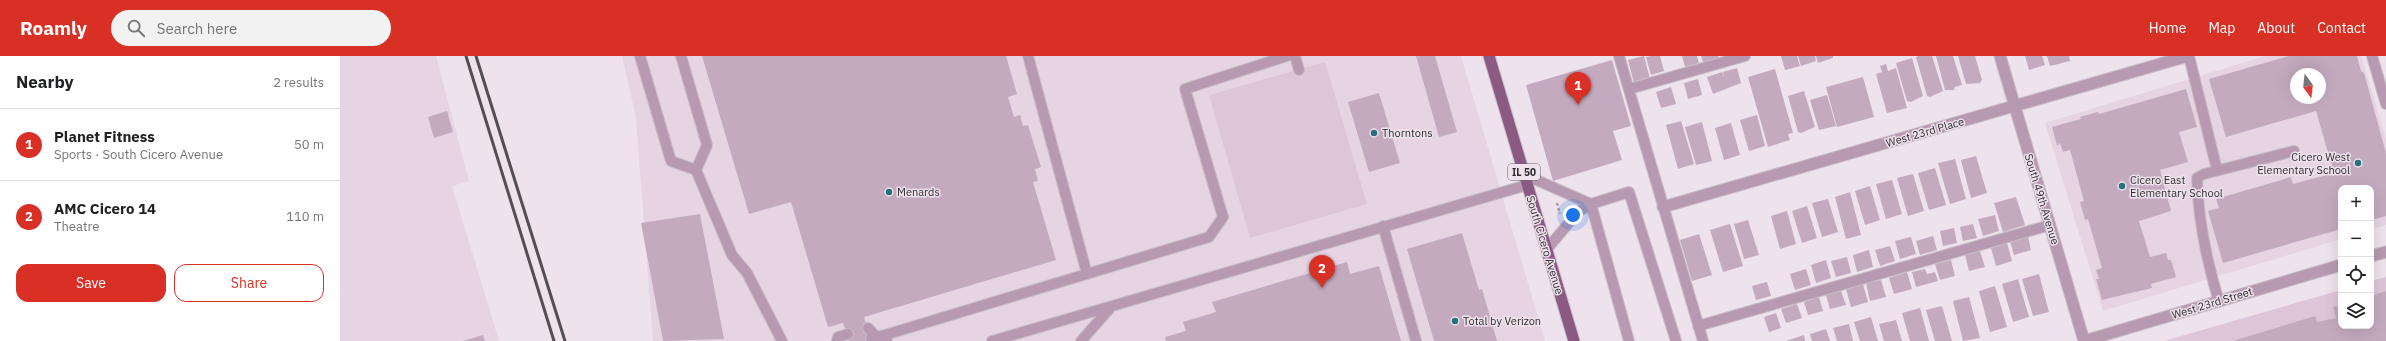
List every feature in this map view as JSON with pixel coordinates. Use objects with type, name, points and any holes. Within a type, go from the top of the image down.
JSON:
[{"type":"main road","name":"South Cicero Avenue","points":[[1489,56],[1574,341]]},
{"type":"street","name":"South 49th Avenue","points":[[2000,56],[2084,341]]},
{"type":"street","name":"West 23rd Place","points":[[1663,207],[2188,56]]},
{"type":"street","points":[[2374,255],[2386,252]]},
{"type":"street","name":"West 23rd Street","points":[[2084,341],[2338,266]]},
{"type":"lane","points":[[640,56],[671,161],[696,170]]},
{"type":"lane","points":[[681,56],[707,145],[696,170],[732,255],[747,273],[782,341]]},
{"type":"lane","points":[[1028,56],[1087,274]]},
{"type":"lane","points":[[868,328],[879,338],[1209,237],[1223,216],[1185,89],[1287,56]]},
{"type":"lane","points":[[1295,56],[1299,70]]},
{"type":"lane","points":[[1619,56],[1702,341]]},
{"type":"lane","points":[[1628,90],[1745,56]]},
{"type":"lane","points":[[2188,56],[2217,170]]},
{"type":"lane","points":[[2372,56],[2386,104]]},
{"type":"lane","points":[[2218,302],[2209,265],[2198,198],[2197,178],[2217,170],[2294,150]]},
{"type":"lane","points":[[992,341],[1383,226],[1526,180],[1591,204]]},
{"type":"lane","points":[[1546,249],[1578,212],[1591,204],[1629,192],[1676,341]]},
{"type":"lane","points":[[1591,204],[1628,341]]},
{"type":"lane","points":[[1698,326],[2050,225]]},
{"type":"lane","points":[[1383,226],[1416,341]]},
{"type":"lane","points":[[1082,341],[1112,306]]},
{"type":"lane","points":[[837,341],[838,336],[848,334]]},
{"type":"path","points":[[1555,197],[1562,218]]},
{"type":"shaded area","points":[[340,56],[436,56],[469,181],[452,186],[499,341],[340,341]]},
{"type":"shaded area","points":[[622,56],[1461,56],[1545,341],[653,341],[636,118]]},
{"type":"shaded area","points":[[2265,56],[2361,56],[2386,139],[2386,225],[2374,228],[2374,185],[2338,185],[2338,240],[2103,311],[2045,123]]},
{"type":"shaded area","points":[[1325,62],[1367,204],[1250,238],[1209,95]]},
{"type":"shaded area","points":[[2386,277],[2386,341],[2164,341],[2338,291],[2338,329],[2374,329],[2374,280]]},
{"type":"building","name":"Menards","points":[[702,56],[1006,56],[1017,94],[1008,97],[1014,117],[1020,115],[1023,126],[1028,125],[1041,167],[1035,169],[1038,181],[1033,182],[1056,260],[864,317],[871,341],[849,341],[843,323],[828,327],[791,202],[749,214]]},
{"type":"building","name":"Thorntons","points":[[1416,56],[1435,56],[1457,132],[1439,137]]},
{"type":"building","points":[[1644,56],[1650,79],[1634,83],[1628,60]]},
{"type":"building","points":[[1660,56],[1664,71],[1651,75],[1646,57]]},
{"type":"building","points":[[1682,56],[1697,56],[1699,63],[1685,67]]},
{"type":"building","points":[[1701,56],[1718,56],[1718,58],[1703,62]]},
{"type":"building","points":[[1781,56],[1797,56],[1800,66],[1785,70]]},
{"type":"building","points":[[1798,56],[1815,56],[1816,61],[1801,66]]},
{"type":"building","points":[[1816,56],[1833,56],[1833,58],[1818,63]]},
{"type":"building","points":[[1932,56],[1943,91],[1930,97],[1927,96],[1916,57]]},
{"type":"building","points":[[1936,56],[1953,56],[1962,85],[1955,87],[1954,90],[1945,90]]},
{"type":"building","points":[[1958,56],[1975,56],[1982,80],[1980,83],[1966,84]]},
{"type":"building","points":[[2025,56],[2042,56],[2045,65],[2029,70]]},
{"type":"building","points":[[2047,56],[2069,56],[2070,61],[2050,66]]},
{"type":"building","name":"Cicero West Elementary School","points":[[2289,56],[2357,56],[2361,71],[2364,73],[2386,153],[2386,216],[2374,219],[2374,185],[2338,185],[2338,230],[2223,263],[2208,211],[2219,208],[2216,199],[2291,177],[2293,184],[2334,173],[2316,111],[2226,137],[2209,79]]},
{"type":"building","points":[[1912,58],[1923,96],[1911,102],[1907,101],[1896,63]]},
{"type":"building","points":[[1612,60],[1631,126],[1613,131],[1622,160],[1553,181],[1526,85]]},
{"type":"building","points":[[1886,64],[1888,71],[1896,68],[1907,108],[1887,113],[1876,74],[1882,72],[1880,66]]},
{"type":"building","points":[[1737,68],[1741,83],[1713,94],[1707,77],[1722,72],[1724,77],[1723,72]]},
{"type":"building","points":[[1775,69],[1793,133],[1788,134],[1790,140],[1768,147],[1748,77]]},
{"type":"building","points":[[1863,77],[1874,117],[1837,127],[1826,87]]},
{"type":"building","points":[[1698,79],[1702,95],[1688,99],[1684,83]]},
{"type":"building","points":[[1671,87],[1676,104],[1661,108],[1656,92]]},
{"type":"building","name":"Cicero East Elementary School","points":[[2186,89],[2197,127],[2179,132],[2188,162],[2160,170],[2171,211],[2139,221],[2150,257],[2166,253],[2168,260],[2171,260],[2176,277],[2151,284],[2152,288],[2102,300],[2096,279],[2099,279],[2096,270],[2102,268],[2088,219],[2085,220],[2080,202],[2084,201],[2070,150],[2063,152],[2060,143],[2057,146],[2052,127],[2081,119],[2080,117],[2098,112],[2099,114]]},
{"type":"building","points":[[1804,91],[1815,127],[1801,133],[1798,132],[1788,96]]},
{"type":"building","name":"Thorntons","points":[[1379,93],[1400,163],[1369,172],[1348,102]]},
{"type":"building","points":[[1827,95],[1836,126],[1819,130],[1810,100]]},
{"type":"building","points":[[447,111],[453,132],[434,138],[428,117]]},
{"type":"building","points":[[1757,115],[1765,146],[1749,151],[1740,120]]},
{"type":"building","points":[[1681,121],[1694,164],[1678,169],[1666,125]]},
{"type":"building","points":[[1702,122],[1712,161],[1696,165],[1685,127]]},
{"type":"building","points":[[1731,123],[1740,155],[1724,160],[1715,128]]},
{"type":"building","points":[[1976,156],[1987,193],[1971,198],[1961,160]]},
{"type":"building","points":[[1955,159],[1966,199],[1950,204],[1938,163]]},
{"type":"building","points":[[1935,168],[1946,205],[1929,210],[1918,173]]},
{"type":"building","points":[[1913,174],[1924,211],[1908,216],[1897,178]]},
{"type":"building","points":[[1892,180],[1902,214],[1886,219],[1876,184]]},
{"type":"building","points":[[1870,186],[1880,220],[1865,225],[1855,191]]},
{"type":"building","points":[[1850,192],[1861,235],[1846,239],[1835,197]]},
{"type":"building","points":[[2016,197],[2025,225],[2003,232],[1994,203]]},
{"type":"building","points":[[1828,199],[1838,232],[1822,237],[1812,203]]},
{"type":"building","points":[[1807,206],[1817,238],[1802,243],[1792,211]]},
{"type":"building","points":[[1787,211],[1796,244],[1780,249],[1771,216]]},
{"type":"building","points":[[700,214],[724,339],[663,341],[641,223]]},
{"type":"building","points":[[1995,215],[1999,231],[1983,236],[1978,219]]},
{"type":"building","points":[[1748,220],[1759,255],[1744,259],[1734,224]]},
{"type":"building","points":[[1730,224],[1743,266],[1723,272],[1710,230]]},
{"type":"building","points":[[1973,224],[1977,238],[1963,241],[1960,227]]},
{"type":"building","points":[[1954,228],[1957,243],[1943,246],[1940,231]]},
{"type":"building","points":[[1462,233],[1479,290],[1482,289],[1497,341],[1434,341],[1407,249]]},
{"type":"building","points":[[1699,234],[1712,275],[1692,281],[1680,240]]},
{"type":"building","points":[[1933,236],[1937,250],[1920,255],[1916,241]]},
{"type":"building","points":[[2028,236],[2031,250],[2014,255],[2010,241]]},
{"type":"building","points":[[1911,237],[1916,254],[1900,259],[1895,241]]},
{"type":"building","points":[[2007,243],[2012,261],[1996,266],[1991,248]]},
{"type":"building","points":[[1890,246],[1895,261],[1880,266],[1875,250]]},
{"type":"building","points":[[1869,250],[1873,267],[1857,272],[1853,255]]},
{"type":"building","points":[[1980,251],[1985,267],[1969,271],[1965,255]]},
{"type":"building","points":[[1847,257],[1851,273],[1836,277],[1831,261]]},
{"type":"building","points":[[1826,260],[1831,278],[1816,283],[1811,265]]},
{"type":"building","points":[[1951,260],[1955,276],[1940,280],[1935,264]]},
{"type":"building","points":[[1347,262],[1350,274],[1379,266],[1401,341],[1166,341],[1165,337],[1186,331],[1183,322],[1216,312],[1212,302]]},
{"type":"building","points":[[1806,269],[1811,285],[1795,290],[1790,274]]},
{"type":"building","points":[[1925,269],[1927,274],[1935,272],[1938,281],[1916,287],[1912,272]]},
{"type":"building","points":[[1907,272],[1912,289],[1894,294],[1889,278]]},
{"type":"building","points":[[2039,274],[2049,312],[2033,316],[2022,279]]},
{"type":"building","points":[[2018,279],[2029,317],[2013,322],[2002,284]]},
{"type":"building","points":[[1881,280],[1886,297],[1870,301],[1866,283]]},
{"type":"building","points":[[1767,282],[1771,296],[1756,300],[1752,286]]},
{"type":"building","points":[[1863,284],[1868,302],[1851,307],[1846,289]]},
{"type":"building","points":[[1995,286],[2007,327],[1990,332],[1979,291]]},
{"type":"building","points":[[1841,291],[1846,305],[1830,309],[1826,295]]},
{"type":"building","points":[[2386,291],[2386,341],[2233,341],[2315,316],[2317,322],[2336,318],[2333,307],[2338,306],[2338,329],[2374,329],[2374,295]]},
{"type":"building","points":[[1819,297],[1823,311],[1808,315],[1804,302]]},
{"type":"building","points":[[1969,297],[1980,338],[1963,341],[1953,301]]},
{"type":"building","points":[[1797,304],[1802,318],[1786,323],[1781,309]]},
{"type":"building","points":[[1942,306],[1952,341],[1935,341],[1926,310]]},
{"type":"building","points":[[1920,308],[1929,341],[1910,341],[1902,313]]},
{"type":"building","points":[[1776,313],[1781,328],[1769,332],[1764,317]]},
{"type":"building","points":[[1871,317],[1878,341],[1860,341],[1854,322]]},
{"type":"building","points":[[1896,320],[1902,341],[1884,341],[1879,324]]},
{"type":"building","points":[[1849,324],[1853,341],[1837,341],[1833,328]]},
{"type":"building","points":[[1826,329],[1830,341],[1812,341],[1810,334]]},
{"type":"building","points":[[483,335],[485,341],[463,341]]},
{"type":"building","points":[[1804,335],[1805,341],[1786,341]]},
{"type":"railway","points":[[466,56],[554,341]]},
{"type":"railway","points":[[476,56],[565,341]]},
{"type":"place","name":"Planet Fitness","points":[[1578,105]]},
{"type":"place","name":"Thorntons","points":[[1374,133]]},
{"type":"place","name":"Cicero West Elementary School","points":[[2358,163]]},
{"type":"place","name":"Cicero East Elementary School","points":[[2122,186]]},
{"type":"place","name":"Menards","points":[[889,192]]},
{"type":"place","name":"AMC Cicero 14","points":[[1322,288]]},
{"type":"place","name":"Total by Verizon","points":[[1455,321]]}]
